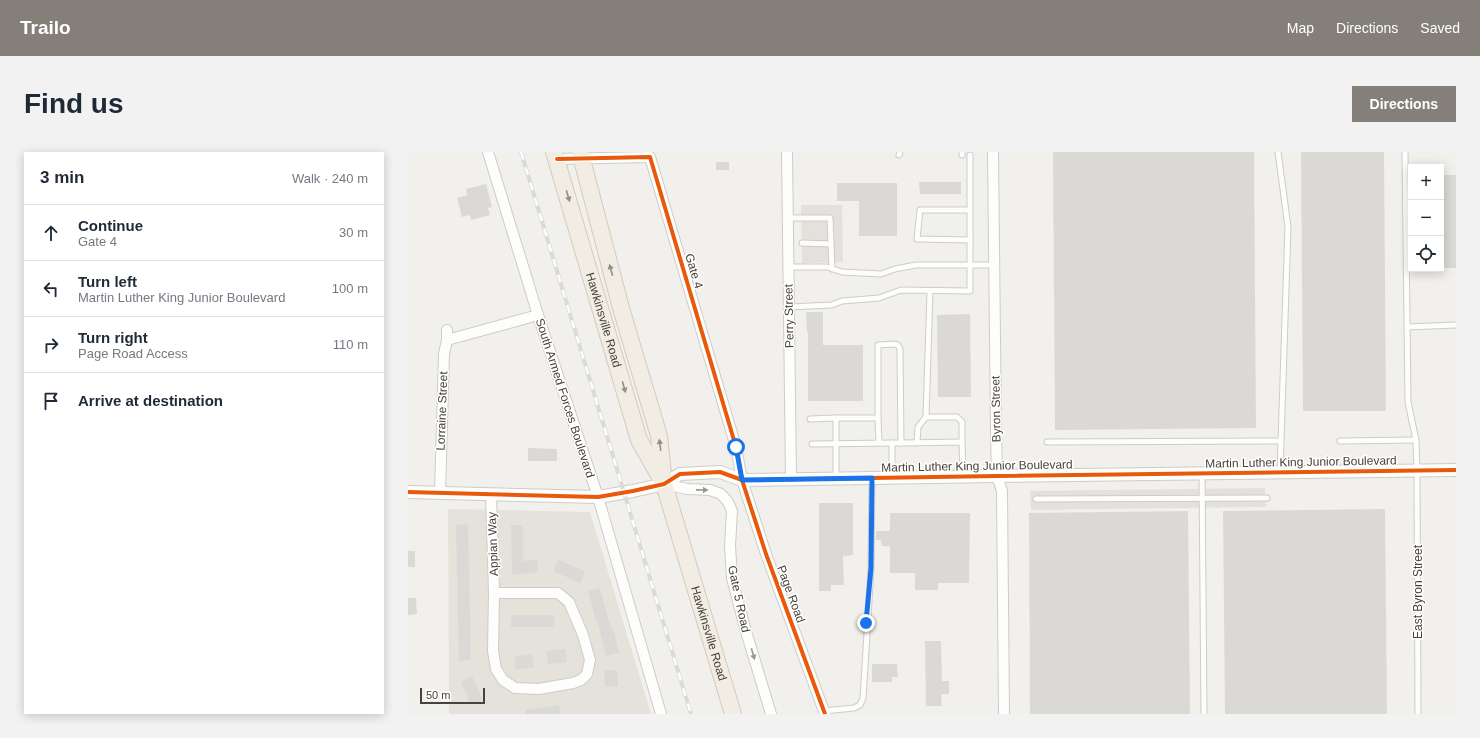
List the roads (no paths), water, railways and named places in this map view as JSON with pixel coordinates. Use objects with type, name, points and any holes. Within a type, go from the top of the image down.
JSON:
[{"type":"main road","name":"Hawkinsville Road","points":[[581,155],[622,308],[659,436],[664,484],[733,714]]},
{"type":"main road","name":"Hawkinsville Road","points":[[556,156],[639,440],[664,484]]},
{"type":"street","name":"South Armed Forces Boulevard","points":[[488,152],[538,315],[598,497],[661,714]]},
{"type":"street","name":"Perry Street","points":[[787,152],[791,479]]},
{"type":"street","name":"Byron Street","points":[[993,152],[997,476],[1002,491],[1004,714]]},
{"type":"street","name":"Gate 4","points":[[556,156],[649,155],[736,447],[742,480]]},
{"type":"street","name":"Lorraine Street","points":[[440,492],[444,354],[447,335],[538,315]]},
{"type":"street","name":"Martin Luther King Junior Boulevard","points":[[408,492],[598,497],[664,484],[680,474],[720,472],[742,480],[1456,470]]},
{"type":"street","name":"Page Road","points":[[742,480],[780,594],[825,713]]},
{"type":"street","name":"Gate 5 Road","points":[[664,484],[687,489],[710,490],[721,494],[728,502],[732,511],[730,546],[732,578],[745,628],[771,714]]},
{"type":"street","name":"Appian Way","points":[[491,494],[494,594],[493,651],[496,669],[503,680],[515,688],[539,689],[581,680],[587,674],[590,660],[583,635],[569,602],[558,593],[494,594]]},
{"type":"lane","points":[[1278,152],[1288,227],[1280,473]]},
{"type":"lane","name":"East Byron Street","points":[[1405,152],[1408,402],[1416,440],[1417,471],[1418,714]]},
{"type":"lane","points":[[789,307],[832,306],[842,301],[879,298],[900,290],[970,291],[970,155]]},
{"type":"lane","points":[[970,210],[920,210],[917,239],[970,240]]},
{"type":"lane","points":[[788,218],[830,218],[832,269]]},
{"type":"lane","points":[[802,243],[831,244]]},
{"type":"lane","points":[[789,267],[827,267],[842,272],[881,274],[895,269],[916,265],[994,265]]},
{"type":"lane","points":[[917,443],[918,427],[926,417],[930,291]]},
{"type":"lane","points":[[1407,327],[1456,325]]},
{"type":"lane","points":[[878,443],[878,345],[895,344],[898,345],[900,349],[901,442]]},
{"type":"lane","points":[[926,417],[957,417],[962,422],[963,476]]},
{"type":"lane","points":[[836,418],[836,478]]},
{"type":"lane","points":[[810,419],[878,418]]},
{"type":"lane","points":[[1340,441],[1416,440]]},
{"type":"lane","points":[[1047,442],[1280,441]]},
{"type":"lane","points":[[812,444],[962,442]]},
{"type":"lane","points":[[892,443],[892,478]]},
{"type":"lane","points":[[1202,474],[1204,714]]},
{"type":"lane","points":[[825,713],[854,708],[860,705],[863,698],[871,568],[872,478]]},
{"type":"lane","points":[[1036,499],[1267,498]]},
{"type":"railway","points":[[521,152],[691,714]]}]
